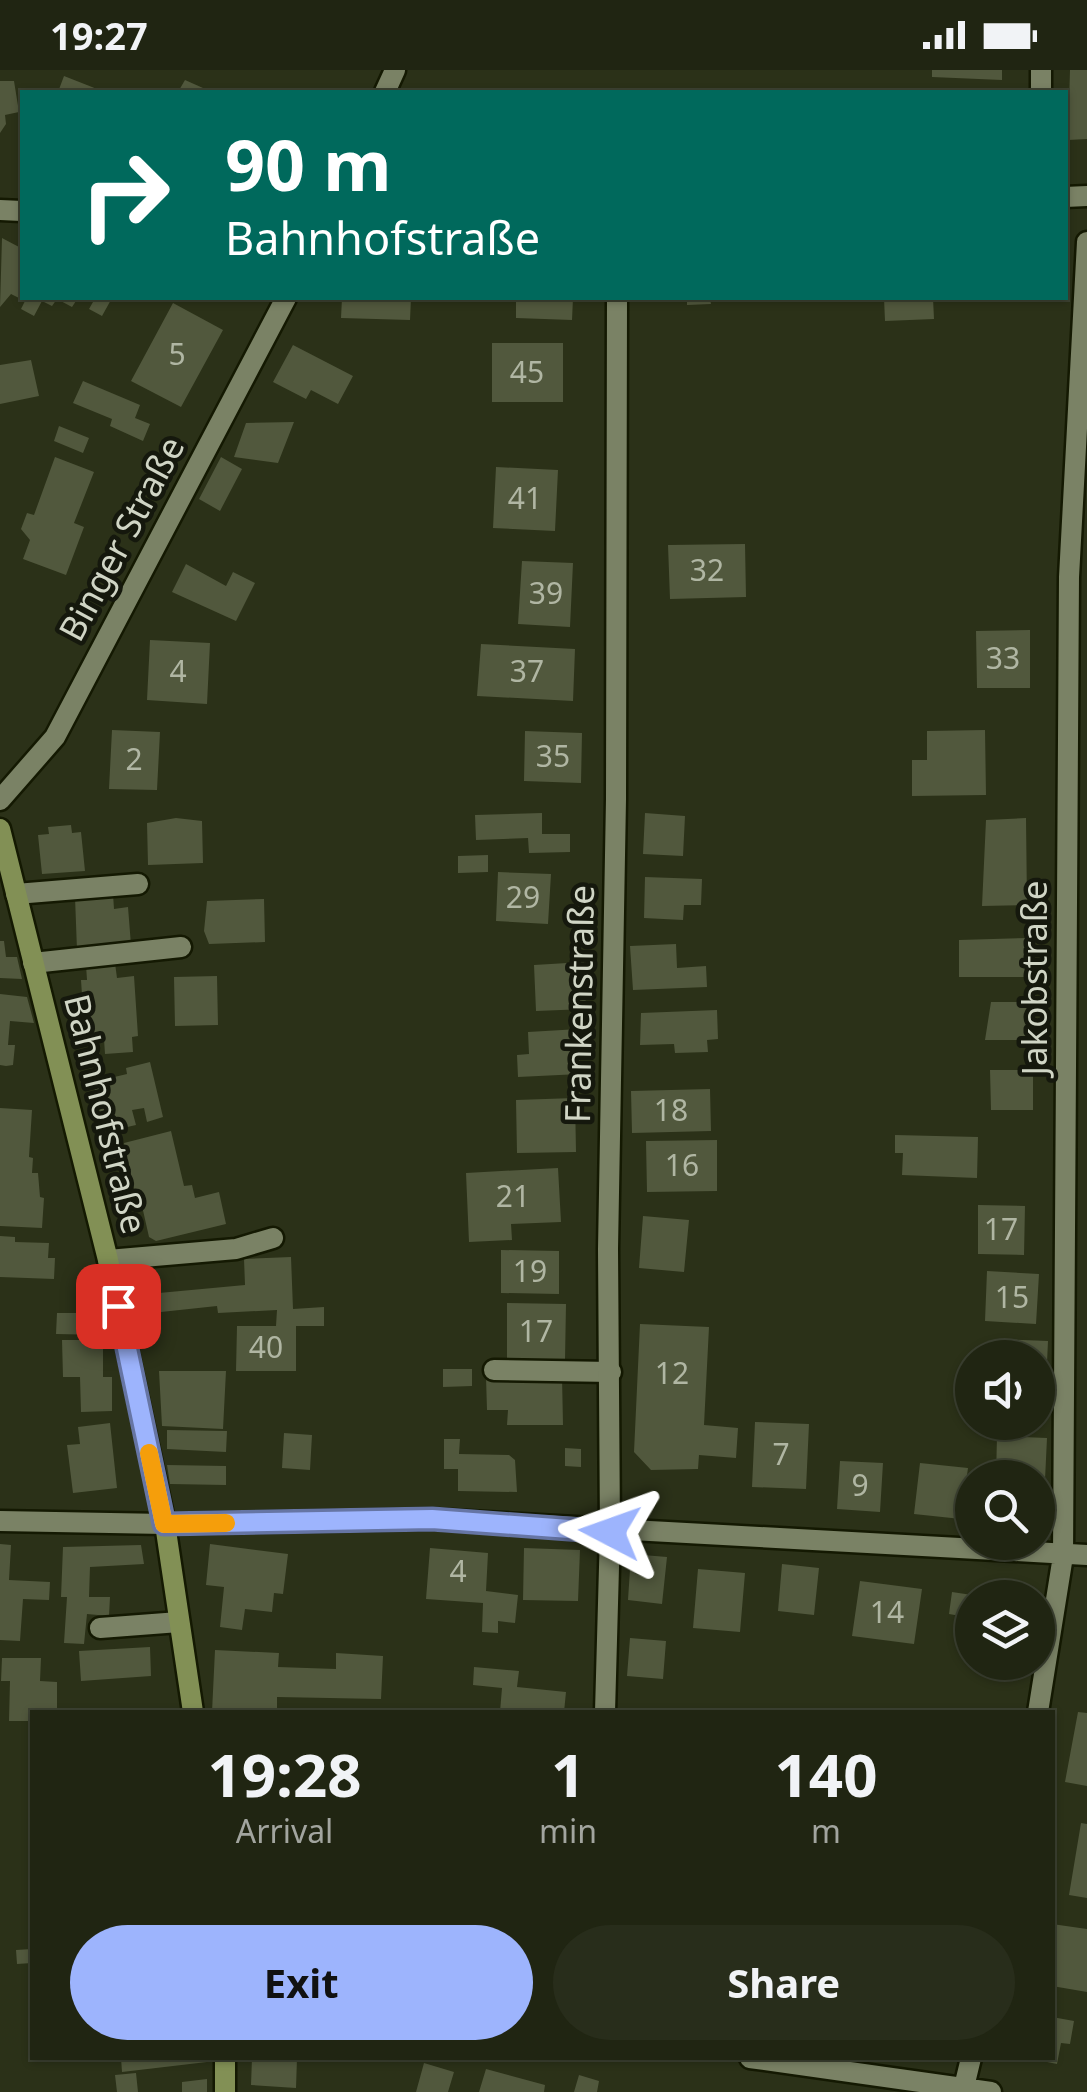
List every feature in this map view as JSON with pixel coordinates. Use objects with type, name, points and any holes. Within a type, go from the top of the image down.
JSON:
[{"type":"street","name":"Jakobstraße","points":[[1038,1710],[1064,1556],[1077,1214],[1078,577],[1087,242]]},
{"type":"street","name":"Binger Straße","points":[[0,800],[56,737],[285,300]]},
{"type":"street","name":"Frankenstraße","points":[[605,1710],[610,1532],[608,1250],[616,799],[617,300]]},
{"type":"street","name":"Bahnhofstraße","points":[[0,829],[108,1260],[164,1524],[193,1710]]},
{"type":"street","points":[[16,894],[138,884]]},
{"type":"street","points":[[34,963],[181,948]]},
{"type":"street","points":[[108,1260],[236,1249],[272,1238]]},
{"type":"street","points":[[494,1370],[611,1372]]},
{"type":"street","points":[[0,1520],[164,1524],[432,1519],[610,1532],[1087,1555]]},
{"type":"street","points":[[100,1628],[179,1622]]},
{"type":"street","points":[[224,2092],[225,2060]]},
{"type":"street","points":[[765,2060],[991,2092]]},
{"type":"street","points":[[964,2087],[970,2060]]},
{"type":"building","points":[[932,70],[1002,70],[1002,80],[932,77]]},
{"type":"building","points":[[1070,70],[1087,70],[1087,139],[1068,140]]},
{"type":"building","points":[[64,76],[99,90],[59,90]]},
{"type":"building","points":[[185,80],[208,90],[179,90]]},
{"type":"building","points":[[0,81],[14,81],[19,112],[5,115],[6,124],[0,133]]},
{"type":"building","points":[[2,238],[19,247],[20,244],[20,298],[11,294],[0,307]]},
{"type":"building","points":[[56,300],[52,306],[42,301],[34,316],[21,309],[25,301]]},
{"type":"building","points":[[89,300],[111,300],[102,316],[89,309],[93,302]]},
{"type":"building","points":[[342,300],[411,300],[410,320],[341,318]]},
{"type":"building","points":[[516,300],[573,300],[572,320],[516,318]]},
{"type":"building","points":[[687,300],[710,300],[711,304],[687,305]]},
{"type":"building","points":[[884,300],[933,300],[934,319],[885,321]]},
{"type":"building","points":[[173,303],[223,330],[181,407],[131,381]]},
{"type":"building","points":[[492,343],[563,343],[563,402],[492,402]]},
{"type":"building","points":[[293,345],[353,376],[338,404],[311,390],[306,399],[273,382]]},
{"type":"building","points":[[31,360],[39,396],[0,404],[0,365]]},
{"type":"building","points":[[83,381],[140,405],[135,418],[150,424],[143,441],[110,426],[112,419],[73,403]]},
{"type":"building","points":[[294,422],[278,463],[234,457],[246,423]]},
{"type":"building","points":[[59,426],[89,438],[83,453],[54,441]]},
{"type":"building","points":[[55,457],[94,472],[74,523],[84,527],[66,575],[23,559],[30,540],[21,529],[27,513],[34,515]]},
{"type":"building","points":[[221,457],[242,469],[220,511],[199,499]]},
{"type":"building","points":[[496,467],[558,470],[555,531],[493,528]]},
{"type":"building","points":[[745,544],[746,597],[670,599],[668,545]]},
{"type":"building","points":[[522,561],[573,563],[570,627],[518,624]]},
{"type":"building","points":[[186,564],[226,586],[233,572],[255,583],[236,621],[172,592]]},
{"type":"building","points":[[1030,630],[1030,688],[977,688],[976,631]]},
{"type":"building","points":[[150,640],[210,643],[207,704],[147,700]]},
{"type":"building","points":[[481,644],[575,649],[573,701],[477,696]]},
{"type":"building","points":[[112,730],[160,732],[157,790],[109,789]]},
{"type":"building","points":[[985,730],[986,795],[912,796],[912,760],[927,760],[927,731]]},
{"type":"building","points":[[525,731],[582,733],[581,783],[524,781]]},
{"type":"building","points":[[542,813],[542,834],[570,834],[570,852],[529,853],[528,838],[476,840],[475,815]]},
{"type":"building","points":[[645,813],[685,816],[683,856],[643,854]]},
{"type":"building","points":[[176,818],[202,821],[203,863],[148,865],[147,823]]},
{"type":"building","points":[[1026,818],[1027,905],[982,906],[986,820]]},
{"type":"building","points":[[71,825],[72,833],[81,832],[85,871],[42,874],[38,835],[49,834],[48,827]]},
{"type":"building","points":[[488,855],[488,872],[458,873],[458,856]]},
{"type":"building","points":[[498,872],[551,874],[548,924],[496,921]]},
{"type":"building","points":[[645,877],[702,879],[701,905],[684,905],[683,920],[644,918]]},
{"type":"building","points":[[113,894],[114,909],[128,907],[131,945],[77,950],[75,897]]},
{"type":"building","points":[[264,899],[265,942],[209,944],[204,931],[207,901]]},
{"type":"building","points":[[1029,938],[1029,977],[959,977],[959,940]]},
{"type":"building","points":[[0,941],[4,941],[6,957],[17,957],[22,979],[0,978]]},
{"type":"building","points":[[676,944],[677,968],[706,966],[707,987],[633,990],[630,946]]},
{"type":"building","points":[[584,962],[586,1009],[536,1011],[534,965]]},
{"type":"building","points":[[115,963],[117,978],[134,976],[138,1036],[132,1037],[133,1052],[105,1054],[104,1039],[85,1040],[81,980],[87,980],[86,965]]},
{"type":"building","points":[[217,976],[218,1025],[175,1026],[174,977]]},
{"type":"building","points":[[0,994],[27,997],[34,1023],[10,1021],[8,1045],[15,1045],[13,1065],[6,1066],[0,1065]]},
{"type":"building","points":[[991,1002],[1032,1002],[1032,1040],[985,1040]]},
{"type":"building","points":[[717,1010],[718,1039],[707,1040],[708,1052],[675,1053],[674,1044],[640,1045],[641,1013]]},
{"type":"building","points":[[579,1029],[580,1074],[518,1077],[517,1055],[529,1054],[528,1032]]},
{"type":"building","points":[[150,1062],[163,1117],[147,1122],[144,1108],[132,1110],[136,1125],[110,1131],[107,1116],[101,1117],[93,1082],[127,1074],[126,1068]]},
{"type":"building","points":[[990,1070],[1033,1070],[1033,1110],[991,1110]]},
{"type":"building","points":[[710,1089],[711,1131],[632,1133],[631,1091]]},
{"type":"building","points":[[575,1098],[576,1152],[517,1153],[516,1100]]},
{"type":"building","points":[[0,1108],[32,1110],[29,1157],[33,1158],[32,1173],[38,1173],[40,1197],[44,1198],[42,1228],[0,1226]]},
{"type":"building","points":[[171,1131],[184,1186],[192,1185],[195,1198],[219,1192],[226,1224],[156,1241],[149,1237],[140,1197],[136,1198],[124,1143]]},
{"type":"building","points":[[895,1135],[978,1137],[977,1178],[902,1175],[903,1153],[895,1153]]},
{"type":"building","points":[[717,1140],[717,1191],[647,1192],[646,1141]]},
{"type":"building","points":[[558,1168],[561,1222],[511,1224],[512,1240],[469,1242],[466,1173]]},
{"type":"building","points":[[978,1205],[1025,1206],[1024,1255],[978,1254]]},
{"type":"building","points":[[643,1216],[689,1220],[684,1272],[639,1268]]},
{"type":"building","points":[[0,1236],[15,1237],[15,1242],[49,1243],[48,1258],[55,1258],[54,1279],[0,1277]]},
{"type":"building","points":[[501,1250],[559,1251],[559,1294],[501,1293]]},
{"type":"building","points":[[291,1257],[293,1309],[324,1307],[324,1326],[296,1326],[296,1371],[236,1371],[237,1326],[276,1326],[277,1310],[218,1313],[217,1306],[161,1312],[159,1293],[245,1285],[244,1259]]},
{"type":"building","points":[[987,1271],[1039,1274],[1036,1324],[985,1321]]},
{"type":"building","points":[[507,1303],[566,1304],[565,1360],[507,1360]]},
{"type":"building","points":[[57,1313],[106,1313],[106,1335],[56,1334]]},
{"type":"building","points":[[640,1324],[709,1327],[704,1425],[738,1428],[736,1458],[699,1455],[698,1469],[651,1470],[634,1452]]},
{"type":"building","points":[[62,1340],[103,1340],[103,1377],[112,1377],[112,1411],[81,1412],[80,1377],[63,1377]]},
{"type":"building","points":[[443,1369],[472,1369],[472,1386],[443,1387]]},
{"type":"building","points":[[159,1371],[226,1371],[223,1429],[162,1426]]},
{"type":"building","points":[[562,1376],[563,1425],[507,1425],[508,1410],[487,1410],[486,1377]]},
{"type":"building","points":[[755,1422],[809,1424],[806,1489],[752,1487]]},
{"type":"building","points":[[110,1423],[117,1488],[73,1493],[67,1445],[80,1444],[78,1427]]},
{"type":"building","points":[[167,1430],[227,1431],[226,1452],[167,1449]]},
{"type":"building","points":[[284,1433],[312,1435],[310,1470],[282,1468]]},
{"type":"building","points":[[444,1439],[460,1439],[459,1454],[509,1455],[515,1460],[517,1492],[458,1491],[458,1469],[444,1469]]},
{"type":"building","points":[[997,1440],[1047,1440],[1046,1460],[996,1460]]},
{"type":"building","points":[[565,1448],[581,1449],[581,1467],[565,1466]]},
{"type":"building","points":[[840,1461],[883,1463],[880,1512],[837,1509]]},
{"type":"building","points":[[920,1463],[955,1467],[955,1518],[914,1514]]},
{"type":"building","points":[[167,1465],[226,1466],[226,1485],[170,1484]]},
{"type":"building","points":[[0,1544],[11,1545],[9,1580],[50,1582],[49,1600],[23,1599],[20,1641],[0,1640]]},
{"type":"building","points":[[210,1544],[288,1554],[283,1594],[274,1593],[272,1612],[245,1609],[242,1630],[220,1627],[224,1587],[206,1585]]},
{"type":"building","points":[[141,1545],[144,1564],[90,1567],[89,1597],[110,1597],[109,1616],[87,1614],[84,1644],[64,1643],[67,1597],[61,1597],[63,1547]]},
{"type":"building","points":[[430,1548],[488,1553],[486,1591],[518,1595],[515,1623],[498,1621],[498,1633],[482,1632],[483,1603],[426,1599]]},
{"type":"building","points":[[524,1548],[580,1550],[578,1601],[523,1600]]},
{"type":"building","points":[[631,1554],[667,1557],[662,1604],[628,1600]]},
{"type":"building","points":[[782,1564],[819,1568],[814,1615],[778,1611]]},
{"type":"building","points":[[698,1569],[745,1573],[740,1632],[693,1628]]},
{"type":"building","points":[[860,1581],[922,1589],[914,1644],[852,1636]]},
{"type":"building","points":[[952,1592],[955,1592],[955,1615],[949,1614]]},
{"type":"building","points":[[630,1638],[666,1641],[663,1679],[627,1676]]},
{"type":"building","points":[[150,1647],[151,1676],[81,1681],[79,1651]]},
{"type":"building","points":[[215,1650],[279,1653],[278,1667],[336,1669],[336,1653],[383,1656],[381,1699],[277,1697],[277,1710],[212,1710]]},
{"type":"building","points":[[2,1658],[41,1658],[40,1681],[57,1682],[57,1710],[30,1710],[30,1721],[9,1721],[10,1681],[1,1681]]},
{"type":"building","points":[[474,1667],[519,1671],[517,1687],[566,1692],[564,1710],[500,1710],[502,1688],[473,1685]]},
{"type":"building","points":[[1078,1712],[1087,1713],[1087,1786],[1065,1782]]},
{"type":"building","points":[[1081,1823],[1087,1824],[1087,1898],[1069,1895]]},
{"type":"building","points":[[1055,1924],[1087,1929],[1087,1992],[1055,1987]]},
{"type":"building","points":[[30,1949],[30,1963],[17,1964],[16,1950]]},
{"type":"building","points":[[1055,2018],[1074,2021],[1070,2044],[1061,2043],[1057,2064],[1037,2060],[1055,2060]]},
{"type":"building","points":[[121,2060],[207,2060],[207,2062],[122,2072]]},
{"type":"building","points":[[252,2060],[297,2060],[296,2088],[251,2085]]},
{"type":"building","points":[[424,2063],[454,2072],[448,2092],[416,2092]]},
{"type":"building","points":[[486,2069],[545,2085],[544,2092],[479,2092]]},
{"type":"building","points":[[136,2073],[138,2092],[117,2092],[115,2075]]},
{"type":"building","points":[[579,2075],[599,2081],[597,2092],[574,2092]]},
{"type":"building","points":[[207,2079],[207,2092],[182,2092],[182,2082]]},
{"type":"slow traffic","points":[[149,1453],[164,1524],[226,1523]]},
{"type":"route","points":[[118,1306],[164,1524],[432,1519],[610,1532]]}]
